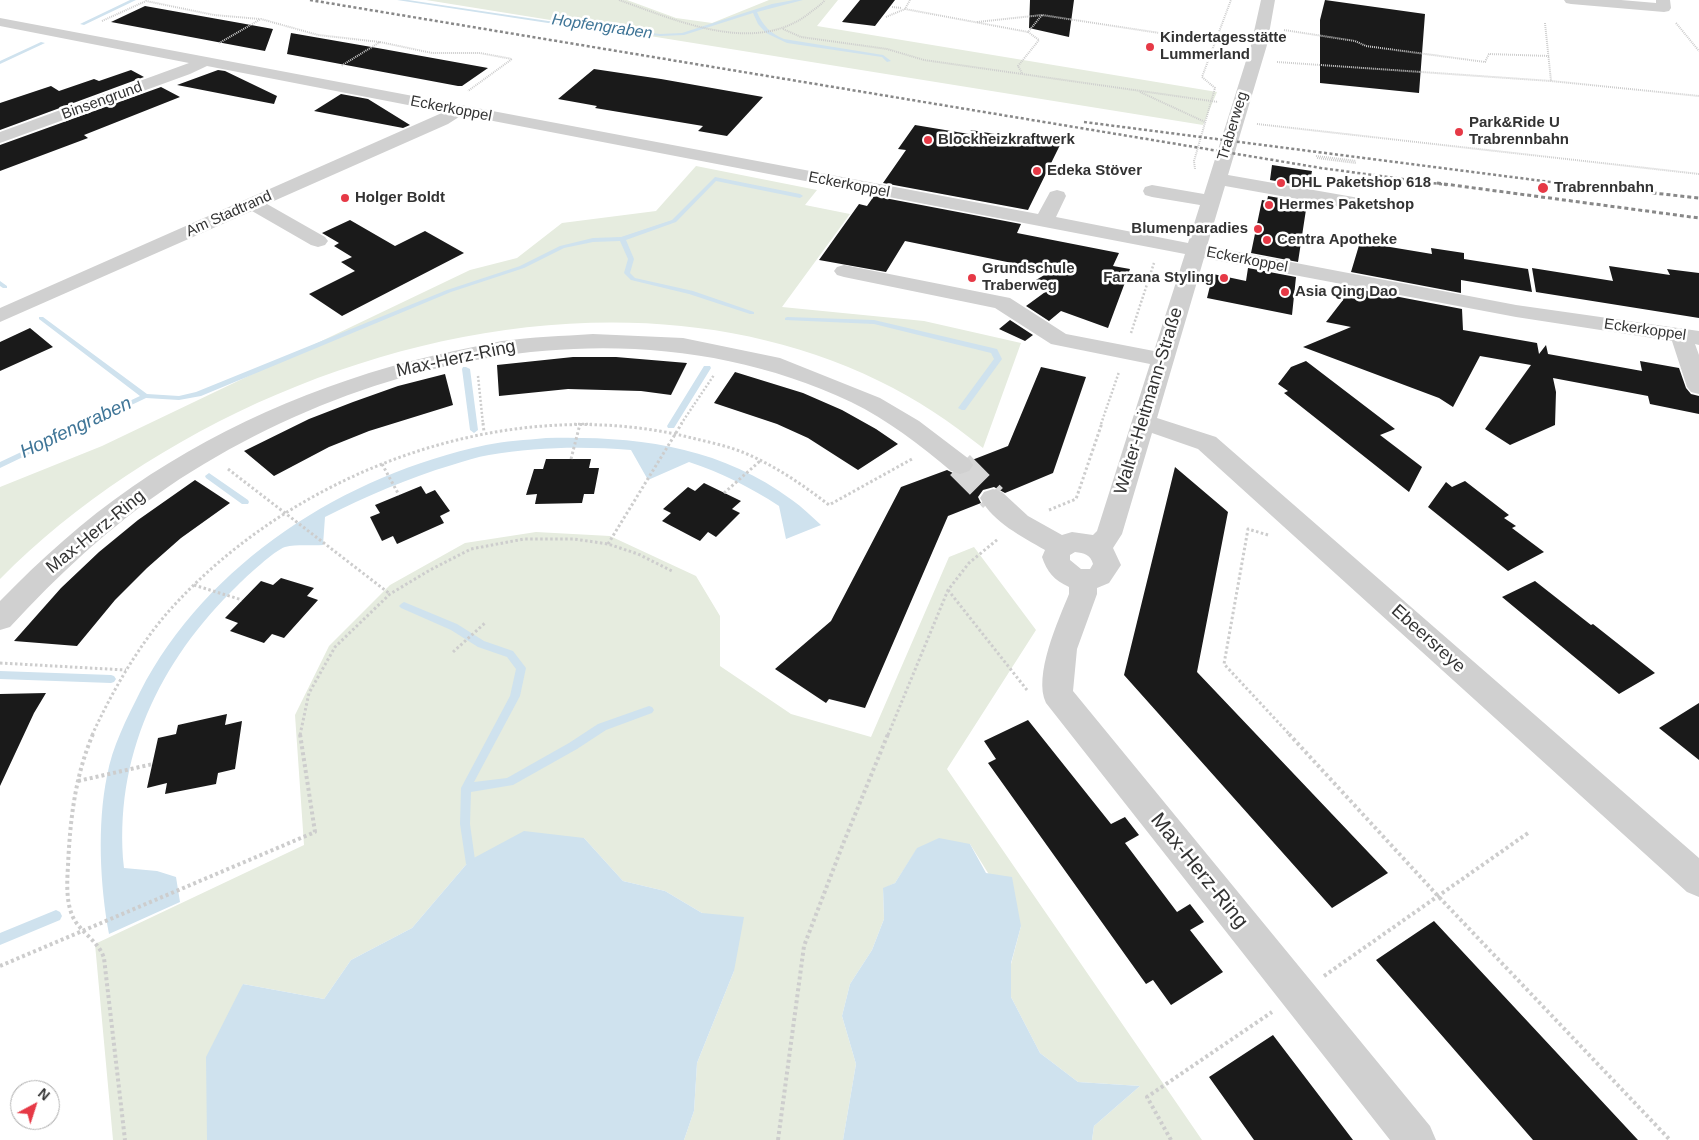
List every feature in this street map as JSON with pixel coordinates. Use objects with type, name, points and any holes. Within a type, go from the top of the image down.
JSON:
[{"type":"street","name":"Traberweg","points":[[1194,250],[1264,28],[1268,0]]},
{"type":"street","points":[[1570,0],[1664,8],[1663,0]]},
{"type":"street","name":"Eckerkoppel","points":[[0,22],[1516,311],[1690,337]]},
{"type":"street","name":"Binsengrund","points":[[0,138],[184,71],[197,60]]},
{"type":"street","points":[[83,93],[97,102]]},
{"type":"street","name":"Am Stadtrand","points":[[0,316],[442,120],[451,109]]},
{"type":"street","points":[[1216,179],[1359,204]]},
{"type":"street","points":[[1152,191],[1209,201]]},
{"type":"street","points":[[1044,222],[1056,196]]},
{"type":"street","points":[[253,204],[318,241]]},
{"type":"street","name":"Walter-Heitmann-Straße","points":[[1098,548],[1109,534],[1194,250]]},
{"type":"street","points":[[844,271],[1002,303],[1059,339],[1123,359],[1159,367]]},
{"type":"street","points":[[1690,337],[1699,388]]},
{"type":"street","name":"Max-Herz-Ring","points":[[0,619],[34,583],[75,545],[132,500],[205,452],[259,424],[344,387],[393,372],[476,352],[532,344],[619,341],[662,343],[729,353],[783,366],[858,396],[894,416],[937,446],[960,465]]},
{"type":"street","points":[[1056,353],[1123,359]]},
{"type":"street","name":"Ebeersreye","points":[[1143,422],[1207,443],[1699,880]]},
{"type":"street","points":[[993,498],[1018,523],[1060,546]]},
{"type":"street","points":[[1072,542],[1080,542],[1098,548],[1105,556],[1106,568],[1099,576],[1082,580],[1070,576],[1058,567],[1055,557],[1060,546],[1072,542]]},
{"type":"street","points":[[1057,694],[1062,649],[1083,594],[1082,580]]},
{"type":"street","name":"Max-Herz-Ring","points":[[1057,694],[1416,1140]]},
{"type":"path","points":[[619,0],[669,18],[725,31],[761,33],[784,29],[825,0]]},
{"type":"path","points":[[886,17],[905,9],[910,0]]},
{"type":"path","points":[[1211,101],[1214,88],[1202,78],[1230,0]]},
{"type":"path","points":[[70,36],[146,1],[214,15],[261,19],[318,35],[380,42],[432,54],[480,53],[512,59],[451,109]]},
{"type":"path","points":[[892,7],[1028,32],[1039,40],[1018,66],[1022,73]]},
{"type":"path","points":[[977,22],[1042,15],[1166,34]]},
{"type":"path","points":[[1028,32],[1042,15]]},
{"type":"path","points":[[197,60],[261,19]]},
{"type":"path","points":[[1545,22],[1551,81]]},
{"type":"path","points":[[1676,24],[1699,51]]},
{"type":"path","points":[[1264,28],[1355,41],[1366,46],[1485,62],[1488,54],[1549,56]]},
{"type":"path","points":[[784,29],[801,37],[886,49],[924,60],[1211,101],[1237,113],[1699,174]]},
{"type":"path","points":[[314,83],[380,42]]},
{"type":"path","points":[[1254,60],[1551,81],[1699,96]]},
{"type":"path","points":[[1135,90],[1205,122]]},
{"type":"path","points":[[1316,157],[1356,162]]},
{"type":"path","points":[[778,1140],[804,946],[843,844],[948,590],[969,563],[1018,523],[1076,499],[1161,244]]},
{"type":"path","points":[[476,352],[484,432]]},
{"type":"path","points":[[608,544],[688,412],[729,353]]},
{"type":"path","points":[[125,1140],[104,955],[71,914],[67,868],[77,781],[88,746],[126,670],[169,611],[221,561],[284,514],[313,496],[382,464],[418,451],[484,432],[547,424],[580,424],[641,427],[677,432],[736,449],[760,460],[809,489],[829,505],[937,446]]},
{"type":"path","points":[[571,459],[580,424]]},
{"type":"path","points":[[205,452],[390,594]]},
{"type":"path","points":[[724,493],[760,460]]},
{"type":"path","points":[[382,464],[399,494]]},
{"type":"path","points":[[1268,535],[1248,529],[1224,664],[1438,896],[1670,1140]]},
{"type":"path","points":[[0,966],[314,832],[300,736],[309,692],[335,647],[390,594],[430,570],[471,549],[524,538],[574,539],[608,544],[638,554],[672,571]]},
{"type":"path","points":[[194,586],[242,600]]},
{"type":"path","points":[[948,590],[1027,691],[1057,694]]},
{"type":"path","points":[[453,652],[485,623]]},
{"type":"path","points":[[0,664],[126,670]]},
{"type":"path","points":[[77,781],[153,764]]},
{"type":"shaded area","points":[[426,0],[627,0],[676,18],[712,23],[769,0],[838,0],[817,26],[1217,92],[1203,125]]},
{"type":"shaded area","points":[[696,166],[817,190],[805,205],[850,214],[782,307],[924,321],[1021,343],[983,448],[907,395],[879,381],[769,341],[652,324],[532,327],[413,348],[297,386],[187,439],[87,504],[0,579],[0,487],[102,446],[470,270],[517,258],[562,223],[656,211]]},
{"type":"shaded area","points":[[536,532],[610,536],[696,576],[720,616],[720,666],[791,714],[871,737],[949,557],[974,547],[1036,630],[947,769],[1202,1140],[1092,1140],[1094,1126],[1140,1086],[1078,1082],[1040,1053],[1011,997],[1011,964],[1021,926],[970,844],[917,849],[895,883],[883,889],[884,919],[872,950],[850,984],[842,1016],[856,1064],[843,1140],[684,1140],[694,1111],[697,1063],[734,971],[702,913],[665,891],[623,881],[584,838],[470,860],[412,928],[351,960],[324,999],[243,984],[207,1130],[207,1140],[113,1140],[95,944],[304,845],[295,715],[329,646],[390,585],[465,543]]},
{"type":"water","points":[[546,438],[611,439],[643,442],[705,456],[735,467],[764,481],[796,503],[821,525],[786,539],[779,506],[736,481],[689,462],[648,480],[631,450],[595,448],[524,450],[475,458],[404,482],[325,517],[323,545],[285,547],[261,564],[210,614],[185,646],[164,679],[147,714],[134,750],[126,788],[122,827],[124,868],[157,871],[176,877],[180,902],[109,934],[103,896],[101,835],[104,795],[112,754],[140,692],[168,645],[202,603],[242,565],[285,531],[332,502],[382,478],[433,459],[486,445]]},
{"type":"water","points":[[524,831],[584,838],[623,881],[665,891],[702,913],[744,917],[734,971],[697,1063],[694,1111],[684,1140],[207,1140],[206,1057],[243,984],[324,999],[351,960],[412,928],[470,860]]},
{"type":"water","points":[[939,838],[970,844],[986,873],[1012,877],[1021,926],[1011,963],[1011,997],[1040,1053],[1078,1082],[1140,1086],[1094,1126],[1092,1140],[843,1140],[856,1064],[842,1016],[850,984],[872,950],[884,919],[883,888],[895,883],[917,848]]},
{"type":"building","points":[[860,0],[895,0],[875,26],[842,22]]},
{"type":"building","points":[[1030,0],[1074,0],[1069,37],[1029,28]]},
{"type":"building","points":[[1325,0],[1425,14],[1419,93],[1320,83],[1320,20]]},
{"type":"building","points":[[145,6],[273,29],[265,51],[111,22]]},
{"type":"building","points":[[291,33],[488,68],[462,86],[458,86],[287,54]]},
{"type":"building","points":[[594,69],[763,97],[727,136],[698,131],[703,126],[595,108],[597,106],[558,99]]},
{"type":"building","points":[[131,70],[144,77],[0,130],[0,103],[51,86],[59,91],[94,79],[99,81]]},
{"type":"building","points":[[218,70],[225,71],[277,96],[274,104],[177,85]]},
{"type":"building","points":[[161,87],[180,97],[84,135],[88,138],[0,171],[0,145]]},
{"type":"building","points":[[341,94],[368,99],[410,125],[403,128],[314,111]]},
{"type":"building","points":[[915,125],[969,134],[971,130],[1060,145],[1028,210],[883,183],[906,150],[898,149]]},
{"type":"building","points":[[1272,165],[1312,171],[1309,187],[1270,180]]},
{"type":"building","points":[[874,196],[1021,224],[1017,233],[1119,253],[1113,266],[1130,269],[1108,328],[1061,311],[1049,321],[1026,306],[1052,287],[1036,280],[1051,271],[905,241],[886,272],[819,260],[859,204],[867,206]]},
{"type":"building","points":[[1268,196],[1307,203],[1298,262],[1251,253],[1262,200],[1267,201]]},
{"type":"building","points":[[350,220],[395,246],[425,231],[464,253],[342,316],[309,294],[355,271],[341,262],[352,257],[334,246],[339,243],[322,233]]},
{"type":"building","points":[[1360,242],[1432,254],[1431,248],[1464,253],[1464,259],[1528,269],[1532,292],[1461,280],[1461,293],[1351,272]]},
{"type":"building","points":[[1609,266],[1670,275],[1667,269],[1699,273],[1699,318],[1536,292],[1532,268],[1613,281]]},
{"type":"building","points":[[1248,268],[1296,277],[1292,315],[1207,298],[1213,274],[1246,281]]},
{"type":"building","points":[[1347,287],[1462,309],[1463,330],[1537,343],[1539,354],[1546,345],[1548,354],[1642,371],[1640,361],[1679,368],[1686,388],[1691,394],[1699,396],[1699,414],[1650,404],[1648,396],[1553,378],[1556,392],[1555,425],[1510,445],[1485,429],[1531,365],[1480,356],[1453,407],[1439,398],[1303,347],[1351,327],[1326,322],[1343,300]]},
{"type":"building","points":[[1010,320],[1033,335],[1025,341],[999,329]]},
{"type":"building","points":[[30,328],[53,347],[0,371],[0,342]]},
{"type":"building","points":[[573,357],[616,357],[687,363],[671,395],[641,391],[568,389],[499,396],[497,365]]},
{"type":"building","points":[[1306,361],[1395,429],[1380,435],[1422,467],[1409,492],[1284,393],[1288,391],[1278,384],[1291,367]]},
{"type":"building","points":[[1041,367],[1086,377],[1053,473],[1005,493],[994,487],[983,490],[978,497],[981,503],[948,516],[865,708],[829,699],[826,703],[775,669],[831,621],[901,487],[947,470],[959,476],[970,473],[975,466],[972,460],[1008,446]]},
{"type":"building","points":[[735,372],[803,393],[842,410],[898,444],[858,470],[808,438],[777,424],[714,403]]},
{"type":"building","points":[[445,374],[453,405],[369,431],[329,447],[274,476],[244,451],[309,419],[353,402],[398,386]]},
{"type":"building","points":[[546,459],[591,459],[589,468],[599,468],[594,494],[584,494],[582,503],[535,504],[537,494],[526,495],[534,469],[543,469]]},
{"type":"building","points":[[1175,467],[1228,512],[1197,672],[1388,873],[1332,908],[1124,675]]},
{"type":"building","points":[[195,480],[230,503],[181,538],[147,568],[115,600],[77,646],[14,641],[61,588],[99,552],[138,520]]},
{"type":"building","points":[[1465,481],[1509,515],[1504,518],[1516,526],[1512,528],[1544,552],[1508,571],[1428,507],[1446,482],[1452,487]]},
{"type":"building","points":[[704,483],[741,501],[732,509],[740,513],[716,537],[708,532],[700,541],[662,521],[671,513],[663,509],[688,487],[695,491]]},
{"type":"building","points":[[421,486],[426,494],[435,490],[450,511],[440,516],[444,523],[397,544],[393,536],[382,541],[370,517],[380,513],[375,505]]},
{"type":"building","points":[[281,578],[314,588],[307,596],[318,600],[284,638],[272,634],[264,643],[230,631],[238,623],[225,618],[261,581],[273,585]]},
{"type":"building","points":[[1535,581],[1655,673],[1619,694],[1502,597]]},
{"type":"building","points":[[46,693],[34,713],[0,786],[0,694]]},
{"type":"building","points":[[1699,703],[1699,760],[1659,728]]},
{"type":"building","points":[[227,714],[225,725],[242,721],[235,769],[218,773],[216,784],[165,794],[167,783],[147,788],[158,738],[176,734],[178,725]]},
{"type":"building","points":[[1028,720],[1111,824],[1125,817],[1139,835],[1125,843],[1177,912],[1190,904],[1204,922],[1190,930],[1223,972],[1171,1005],[1153,980],[1146,984],[988,763],[996,759],[984,741]]},
{"type":"building","points":[[1434,921],[1638,1140],[1533,1140],[1376,960]]},
{"type":"building","points":[[1273,1035],[1353,1140],[1254,1140],[1209,1077]]},
{"type":"waterway","name":"Hopfengraben","points":[[82,24],[134,0]]},
{"type":"waterway","name":"Hopfengraben","points":[[399,0],[548,22],[660,35],[682,34],[774,5],[801,0]]},
{"type":"waterway","points":[[755,12],[764,28],[772,35],[783,40],[883,56],[889,61]]},
{"type":"waterway","name":"Hopfengraben","points":[[0,63],[43,43]]},
{"type":"waterway","points":[[622,239],[674,221],[715,179],[800,196]]},
{"type":"waterway","points":[[145,396],[179,398],[198,394],[449,291],[522,267],[562,247],[593,240],[622,239]]},
{"type":"waterway","points":[[622,239],[631,259],[627,273],[633,279],[691,292],[752,313]]},
{"type":"waterway","name":"Hopfengraben","points":[[0,283],[5,287]]},
{"type":"waterway","name":"Hopfengraben","points":[[41,318],[145,396]]},
{"type":"waterway","points":[[787,319],[874,322],[994,351],[998,359],[962,408]]},
{"type":"waterway","points":[[671,426],[707,368]]},
{"type":"waterway","points":[[466,369],[474,430]]},
{"type":"waterway","name":"Hopfengraben","points":[[0,465],[145,396]]},
{"type":"waterway","points":[[209,476],[245,502]]},
{"type":"waterway","points":[[404,606],[454,627],[481,644],[510,654],[521,668],[515,696],[466,788]]},
{"type":"waterway","points":[[0,675],[111,679]]},
{"type":"waterway","points":[[466,788],[509,782],[573,746],[602,727],[649,710]]},
{"type":"waterway","points":[[466,788],[465,824],[470,860]]},
{"type":"waterway","points":[[0,939],[56,916]]},
{"type":"tunnel","points":[[960,465],[993,498]]},
{"type":"railway","points":[[310,0],[1321,168],[1447,185]]},
{"type":"railway","points":[[1084,122],[1574,185]]},
{"type":"railway","points":[[1437,183],[1699,218]]},
{"type":"railway","points":[[1562,183],[1699,198]]},
{"type":"place","name":"Kindertagesstätte Lummerland","points":[[1150,47]]},
{"type":"place","name":"Park&Ride U Trabrennbahn","points":[[1459,132]]},
{"type":"place","name":"Blockheizkraftwerk","points":[[928,140]]},
{"type":"place","name":"Edeka Stöver","points":[[1037,171]]},
{"type":"place","name":"DHL Paketshop 618","points":[[1281,183]]},
{"type":"place","name":"Trabrennbahn","points":[[1543,188]]},
{"type":"place","name":"Holger Boldt","points":[[345,198]]},
{"type":"place","name":"Hermes Paketshop","points":[[1269,205]]},
{"type":"place","name":"Blumenparadies","points":[[1258,229]]},
{"type":"place","name":"Centra Apotheke","points":[[1267,240]]},
{"type":"place","name":"Grundschule Traberweg","points":[[972,278]]},
{"type":"place","name":"Farzana Styling","points":[[1224,278]]},
{"type":"place","name":"Asia Qing Dao","points":[[1285,292]]}]
